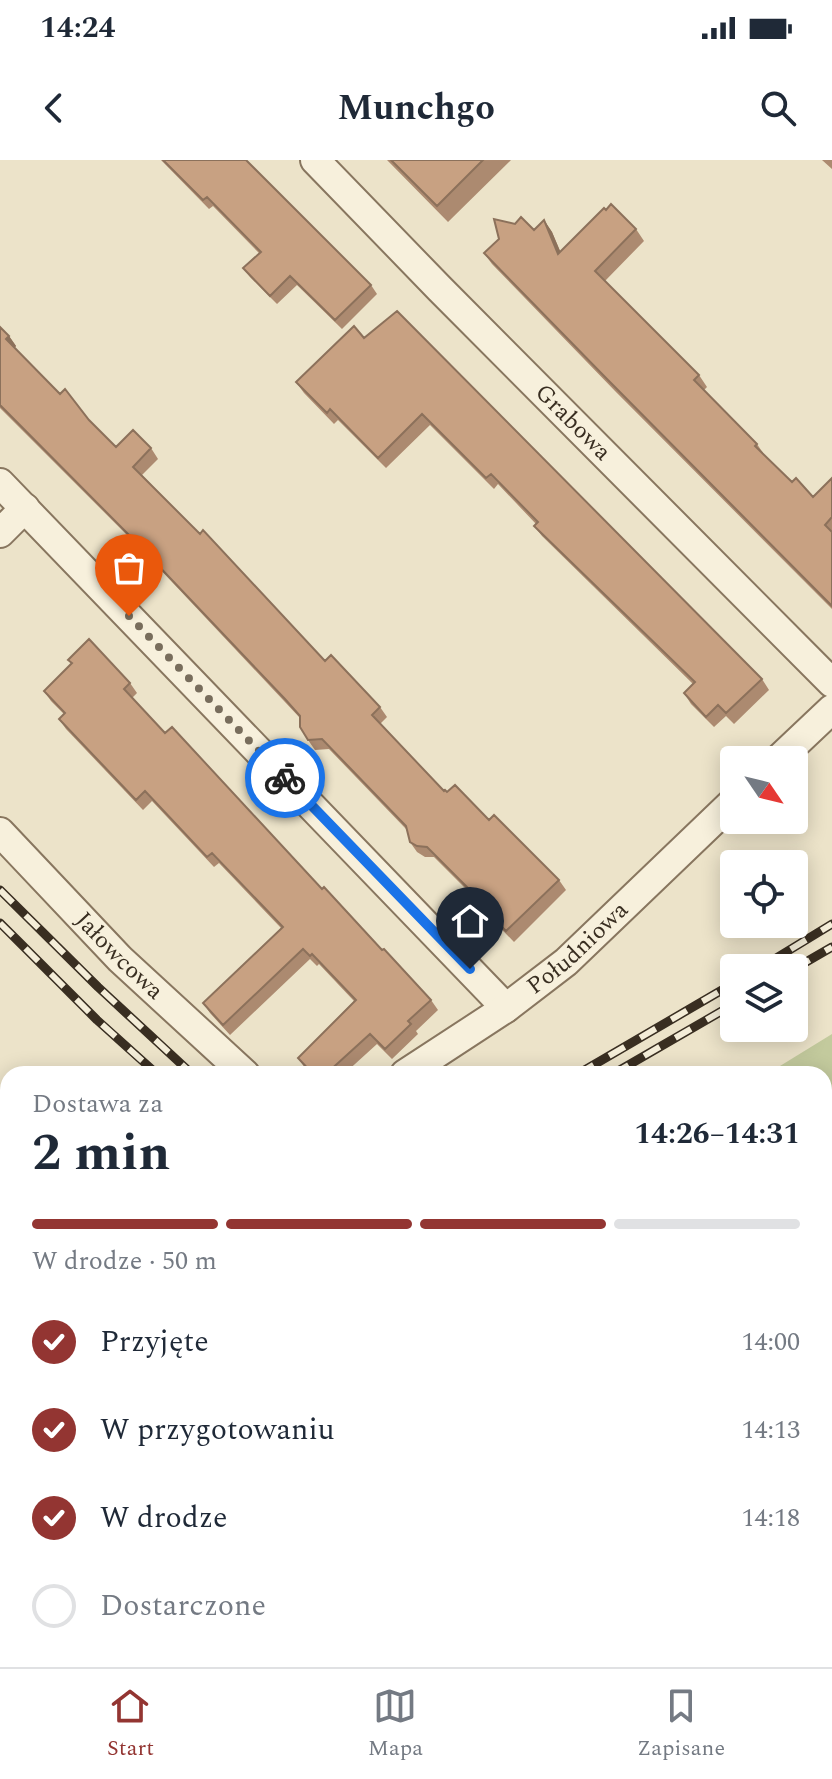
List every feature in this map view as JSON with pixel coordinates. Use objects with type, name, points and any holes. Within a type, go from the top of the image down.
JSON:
[{"type":"street","name":"Grabowa","points":[[315,160],[832,683]]},
{"type":"street","points":[[0,483],[506,1008]]},
{"type":"street","points":[[0,533],[25,508]]},
{"type":"street","points":[[793,746],[832,709]]},
{"type":"street","name":"Południowa","points":[[417,1066],[506,1008],[566,962],[720,814]]},
{"type":"street","name":"Jałowcowa","points":[[0,832],[120,959],[236,1066]]},
{"type":"green space","points":[[832,1034],[832,1066],[780,1066]]},
{"type":"building","points":[[163,160],[246,160],[371,285],[335,320],[290,276],[270,296],[243,268],[261,252],[207,197],[203,200]]},
{"type":"building","points":[[391,160],[483,160],[437,206]]},
{"type":"building","points":[[611,204],[636,229],[595,271],[699,375],[694,380],[792,482],[796,478],[813,497],[832,478],[832,517],[825,525],[832,532],[832,606],[484,253],[499,239],[494,219],[515,224],[521,217],[534,230],[544,220],[558,254]]},
{"type":"building","points":[[397,311],[762,679],[726,713],[718,705],[706,717],[684,693],[695,682],[534,526],[538,522],[491,474],[486,478],[422,414],[378,458],[330,409],[327,413],[296,382],[354,326],[364,338]]},
{"type":"building","points":[[0,327],[9,336],[6,339],[60,394],[65,389],[89,420],[116,447],[133,430],[151,448],[133,467],[200,534],[203,530],[325,661],[331,655],[380,707],[372,715],[444,791],[455,785],[489,820],[494,815],[559,880],[506,931],[427,847],[410,842],[406,826],[322,739],[308,740],[300,727],[300,716],[285,699],[0,405]]},
{"type":"building","points":[[89,639],[130,683],[124,689],[165,733],[172,727],[322,889],[324,887],[431,1000],[385,1049],[370,1034],[335,1066],[306,1066],[298,1058],[356,1000],[312,954],[310,956],[303,949],[223,1025],[203,1003],[283,927],[212,853],[207,857],[145,791],[136,800],[59,719],[65,713],[44,691],[72,663],[68,660]]},
{"type":"railway","points":[[0,890],[183,1066]]},
{"type":"railway","points":[[0,923],[97,1020],[148,1066]]},
{"type":"railway","points":[[783,954],[832,924]]},
{"type":"railway","points":[[808,961],[832,947]]},
{"type":"railway","points":[[592,1066],[720,991]]},
{"type":"railway","points":[[627,1066],[720,1012]]},
{"type":"way so far","points":[[129,616],[285,778]]},
{"type":"route","points":[[285,778],[470,969]]}]
